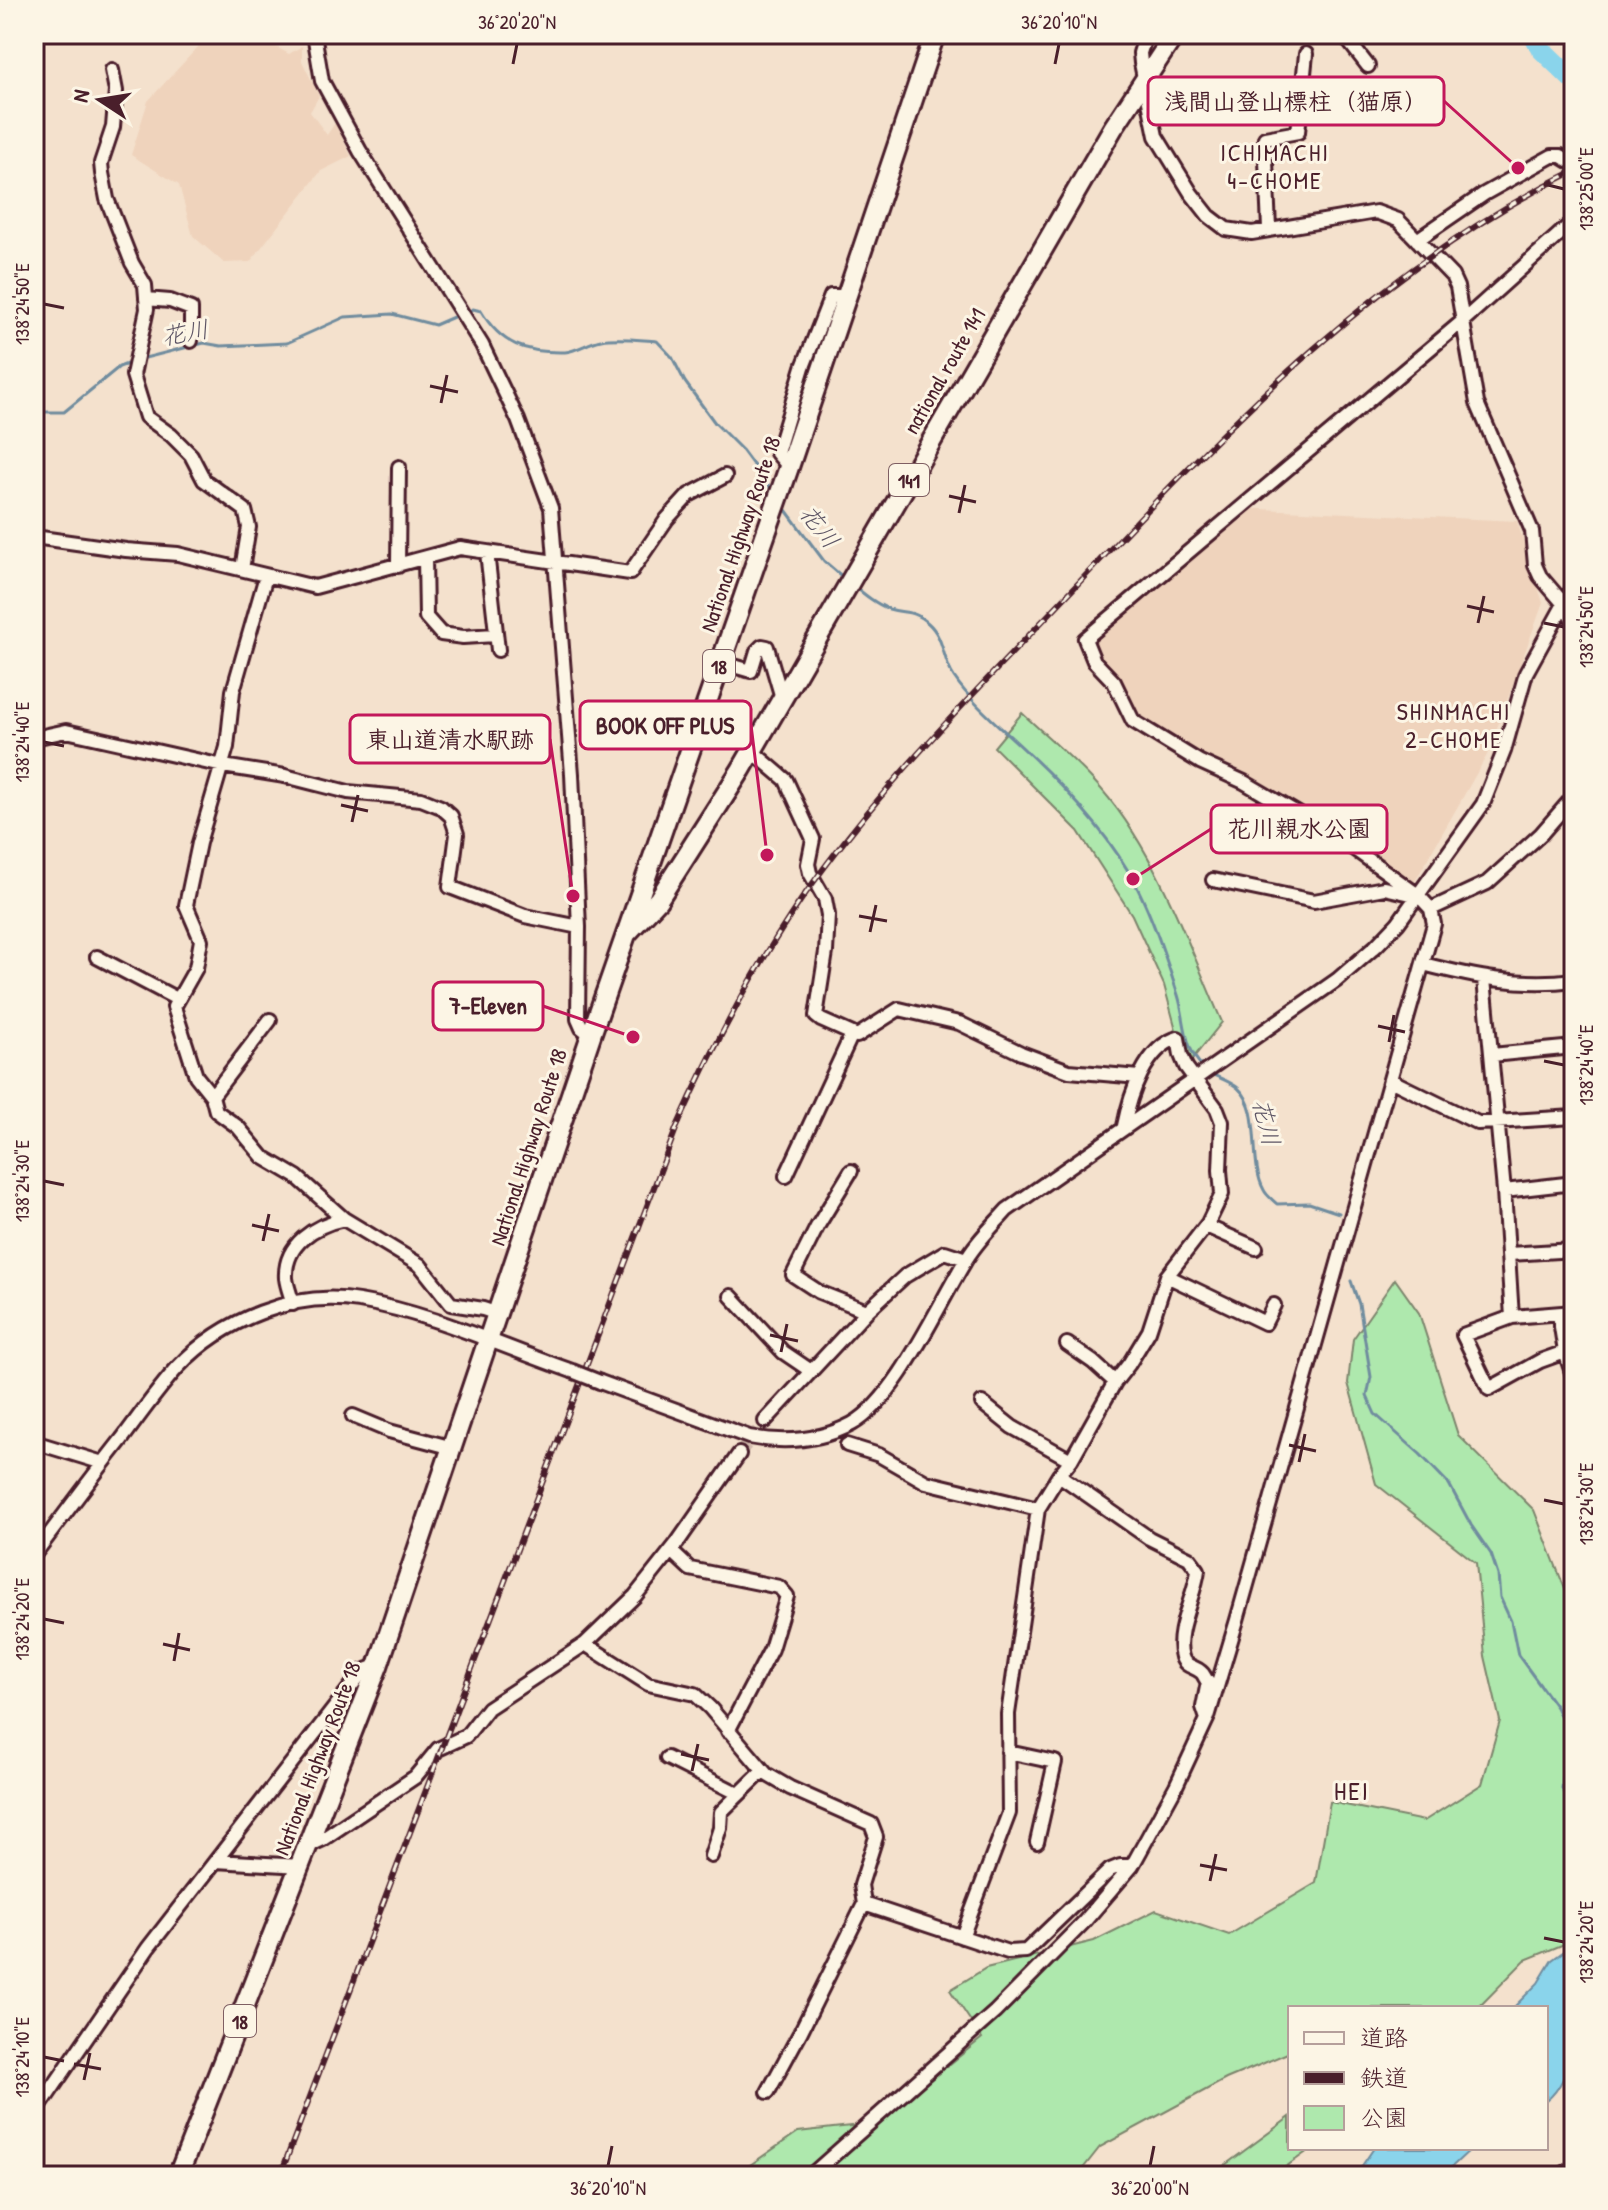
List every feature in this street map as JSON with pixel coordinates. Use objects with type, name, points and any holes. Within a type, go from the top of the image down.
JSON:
[{"type":"highway","name":"National Highway Route 18","points":[[178,2176],[378,1666],[935,34]]},
{"type":"highway","name":"national route 141","points":[[626,934],[650,911],[672,880],[752,751],[987,344],[1175,34]]},
{"type":"highway","points":[[649,865],[657,875],[672,880]]},
{"type":"street","points":[[34,40],[37,34]]},
{"type":"street","points":[[314,34],[322,81],[360,151],[482,345],[518,420],[551,508],[572,774],[579,927],[578,1019],[582,1028],[591,1035]]},
{"type":"street","points":[[1146,34],[1140,53],[1156,136],[1209,216],[1226,229],[1252,233],[1376,212],[1398,220],[1452,276],[1464,320],[1477,403],[1529,522],[1535,565],[1574,621]]},
{"type":"street","points":[[1343,34],[1368,66]]},
{"type":"street","points":[[1269,229],[1265,138],[1298,132],[1306,54]]},
{"type":"street","points":[[112,70],[116,91],[113,127],[101,163],[102,173],[107,199],[132,263],[145,285],[147,309],[133,375],[146,417],[191,455],[204,480],[245,510],[249,527],[242,569]]},
{"type":"street","points":[[1417,240],[1497,186],[1552,156],[1561,156],[1574,164]]},
{"type":"street","points":[[810,2176],[995,2012],[1084,1922],[1132,1866],[1176,1786],[1208,1717],[1434,924],[1431,909],[1418,895],[1336,836],[1244,782],[1200,762],[1133,721],[1114,682],[1094,661],[1085,639],[1464,320],[1574,221]]},
{"type":"street","points":[[146,299],[170,301],[191,309],[191,341]]},
{"type":"street","points":[[398,566],[399,467]]},
{"type":"street","points":[[34,537],[178,554],[315,587],[460,548],[630,573],[667,519],[689,495],[725,476]]},
{"type":"street","points":[[487,552],[498,650]]},
{"type":"street","points":[[425,558],[426,617],[441,634],[463,637],[495,635]]},
{"type":"street","points":[[266,576],[233,691],[223,766],[199,843],[186,905],[201,940],[196,968],[174,1007],[196,1076],[212,1096],[216,1111],[238,1127],[263,1157],[297,1177],[344,1219],[420,1265],[451,1304],[498,1314]]},
{"type":"street","points":[[34,1555],[177,1368],[196,1350],[236,1324],[293,1304],[330,1299],[359,1301],[413,1314],[749,1437],[790,1442],[852,1424],[887,1391],[966,1259],[1007,1210],[1337,980],[1376,946],[1418,895],[1483,804],[1504,751],[1526,673],[1574,586]]},
{"type":"street","points":[[720,662],[751,671],[757,651],[762,646],[767,647],[782,698]]},
{"type":"street","points":[[34,738],[66,731],[348,792],[421,799],[441,807],[451,816],[457,834],[450,887],[525,916],[579,927]]},
{"type":"street","points":[[752,751],[786,780],[813,839],[808,864],[825,899],[828,915],[816,1016],[857,1036],[899,1009],[959,1023],[1021,1053],[1069,1071],[1139,1077]]},
{"type":"street","points":[[1431,909],[1487,883],[1541,834],[1574,796]]},
{"type":"street","points":[[1213,880],[1314,901],[1384,888],[1418,895]]},
{"type":"street","points":[[97,957],[177,999]]},
{"type":"street","points":[[1423,964],[1484,979],[1519,983],[1574,980]]},
{"type":"street","points":[[1484,979],[1504,1191],[1512,1317]]},
{"type":"street","points":[[212,1096],[270,1020]]},
{"type":"street","points":[[786,1176],[852,1034]]},
{"type":"street","points":[[962,1937],[1009,1813],[1008,1714],[1038,1509],[1149,1331],[1167,1276],[1206,1226],[1222,1194],[1222,1122],[1199,1076],[1181,1055],[1178,1038],[1167,1041],[1139,1077],[1124,1126]]},
{"type":"street","points":[[1492,1055],[1574,1047]]},
{"type":"street","points":[[1390,1080],[1478,1123],[1574,1117]]},
{"type":"street","points":[[851,1171],[817,1227],[793,1275],[819,1292],[867,1311]]},
{"type":"street","points":[[1504,1191],[1574,1183]]},
{"type":"street","points":[[293,1304],[286,1277],[291,1254],[304,1236],[322,1223],[344,1219]]},
{"type":"street","points":[[1206,1226],[1256,1248]]},
{"type":"street","points":[[1509,1254],[1574,1250]]},
{"type":"street","points":[[765,1421],[867,1311],[905,1276],[945,1252],[966,1259]]},
{"type":"street","points":[[1167,1276],[1265,1323],[1274,1305]]},
{"type":"street","points":[[731,1296],[783,1352],[811,1371]]},
{"type":"street","points":[[1565,1352],[1540,1361],[1489,1389],[1463,1335],[1512,1317],[1574,1312]]},
{"type":"street","points":[[1559,1314],[1565,1352],[1574,1378]]},
{"type":"street","points":[[1067,1344],[1115,1382]]},
{"type":"street","points":[[982,1403],[1012,1427],[1071,1460]]},
{"type":"street","points":[[353,1416],[389,1431],[453,1448]]},
{"type":"street","points":[[34,1442],[103,1463]]},
{"type":"street","points":[[847,1445],[879,1455],[926,1482],[1038,1509]]},
{"type":"street","points":[[308,1846],[415,1777],[438,1749],[466,1736],[488,1708],[585,1644],[635,1596],[671,1551],[739,1454]]},
{"type":"street","points":[[1059,1475],[1149,1538],[1189,1558],[1198,1570],[1180,1638],[1182,1659],[1201,1672],[1208,1682],[1203,1707],[1208,1717]]},
{"type":"street","points":[[671,1551],[690,1569],[779,1587],[787,1596],[771,1649],[728,1731]]},
{"type":"street","points":[[585,1644],[648,1684],[695,1694],[763,1771],[790,1788],[871,1824],[876,1837],[861,1885],[864,1904],[768,2092]]},
{"type":"street","points":[[34,2115],[148,1948],[363,1671],[378,1666]]},
{"type":"street","points":[[1008,1752],[1055,1762],[1037,1842]]},
{"type":"street","points":[[667,1758],[739,1794]]},
{"type":"street","points":[[711,1856],[720,1828],[721,1812],[763,1771]]},
{"type":"street","points":[[216,1861],[301,1866]]},
{"type":"street","points":[[864,1904],[1008,1952],[1026,1951],[1110,1870],[1132,1866]]},
{"type":"shaded area","points":[[210,34],[244,34],[255,42],[264,40],[289,54],[302,46],[302,61],[319,96],[310,112],[327,135],[335,123],[351,156],[321,171],[250,262],[224,263],[193,236],[179,185],[131,155],[148,101]]},
{"type":"shaded area","points":[[1241,508],[1517,521],[1543,603],[1487,755],[1414,883],[1418,895],[1310,823],[1133,721],[1085,639]]},
{"type":"green space","points":[[1022,713],[1085,771],[1115,805],[1151,864],[1182,927],[1222,1022],[1186,1067],[1164,985],[1132,915],[1078,831],[994,747]]},
{"type":"green space","points":[[1395,1279],[1419,1313],[1458,1435],[1534,1510],[1570,1602],[1574,1603],[1574,1940],[1525,1960],[1480,2006],[1288,2006],[1288,2053],[1226,2079],[1100,2147],[1077,2176],[734,2176],[798,2132],[877,2123],[982,2038],[950,1990],[986,1968],[1094,1941],[1156,1910],[1229,1935],[1316,1883],[1330,1802],[1424,1821],[1482,1784],[1500,1721],[1485,1656],[1476,1563],[1376,1484],[1348,1383],[1353,1339]]},
{"type":"green space","points":[[1288,2118],[1288,2150],[1309,2150],[1273,2176],[1210,2176]]},
{"type":"water","points":[[1574,1944],[1575,2028],[1572,2050],[1567,2070],[1548,2099],[1548,2006],[1515,2006],[1538,1983],[1552,1960]]},
{"type":"water","points":[[1373,2150],[1470,2150],[1442,2176],[1355,2176]]},
{"type":"waterway","points":[[1533,34],[1541,49],[1574,81]]},
{"type":"waterway","name":"花川","points":[[465,313],[473,309],[481,311],[506,339],[538,351],[570,351],[608,339],[657,341],[672,357],[685,382],[715,423],[742,450],[774,493]]},
{"type":"waterway","name":"花川","points":[[141,359],[204,343],[221,346],[287,343],[345,317],[392,314],[435,325],[458,315]]},
{"type":"waterway","name":"花川","points":[[34,412],[64,412],[119,367],[130,363]]},
{"type":"waterway","name":"花川","points":[[783,506],[824,561],[845,579]]},
{"type":"waterway","name":"花川","points":[[854,586],[884,607],[913,614],[928,623],[938,635],[950,670],[961,687],[1042,766],[1102,832],[1126,868],[1149,913],[1178,995],[1192,1052],[1204,1068]]},
{"type":"waterway","name":"花川","points":[[1210,1073],[1238,1088],[1246,1098],[1253,1123],[1259,1178],[1268,1196],[1277,1204],[1309,1203],[1339,1213]]},
{"type":"waterway","name":"花川","points":[[1351,1281],[1359,1304],[1371,1377],[1367,1396],[1375,1414],[1449,1484],[1491,1554],[1498,1575],[1500,1597],[1511,1621],[1518,1655],[1556,1707],[1565,1727],[1567,1740],[1562,1789],[1574,1805]]},
{"type":"tunnel","points":[[739,1454],[765,1421]]},
{"type":"railway","points":[[280,2176],[676,1129],[733,1012],[765,955],[833,856],[902,772],[1141,517],[1254,404],[1312,350],[1437,252],[1504,209],[1574,171]]},
{"type":"place","name":"浅間山登山標柱（猫原）","points":[[1518,168]]},
{"type":"place","name":"BOOK OFF PLUS","points":[[767,855]]},
{"type":"place","name":"花川親水公園","points":[[1133,879]]},
{"type":"place","name":"東山道清水駅跡","points":[[573,896]]},
{"type":"place","name":"7-Eleven","points":[[633,1037]]},
{"type":"district","name":"ICHIMACHI 4-CHOME","points":[[1275,166]]},
{"type":"district","name":"SHINMACHI 2-CHOME","points":[[1454,725]]},
{"type":"district","name":"HEI","points":[[1352,1790]]}]
